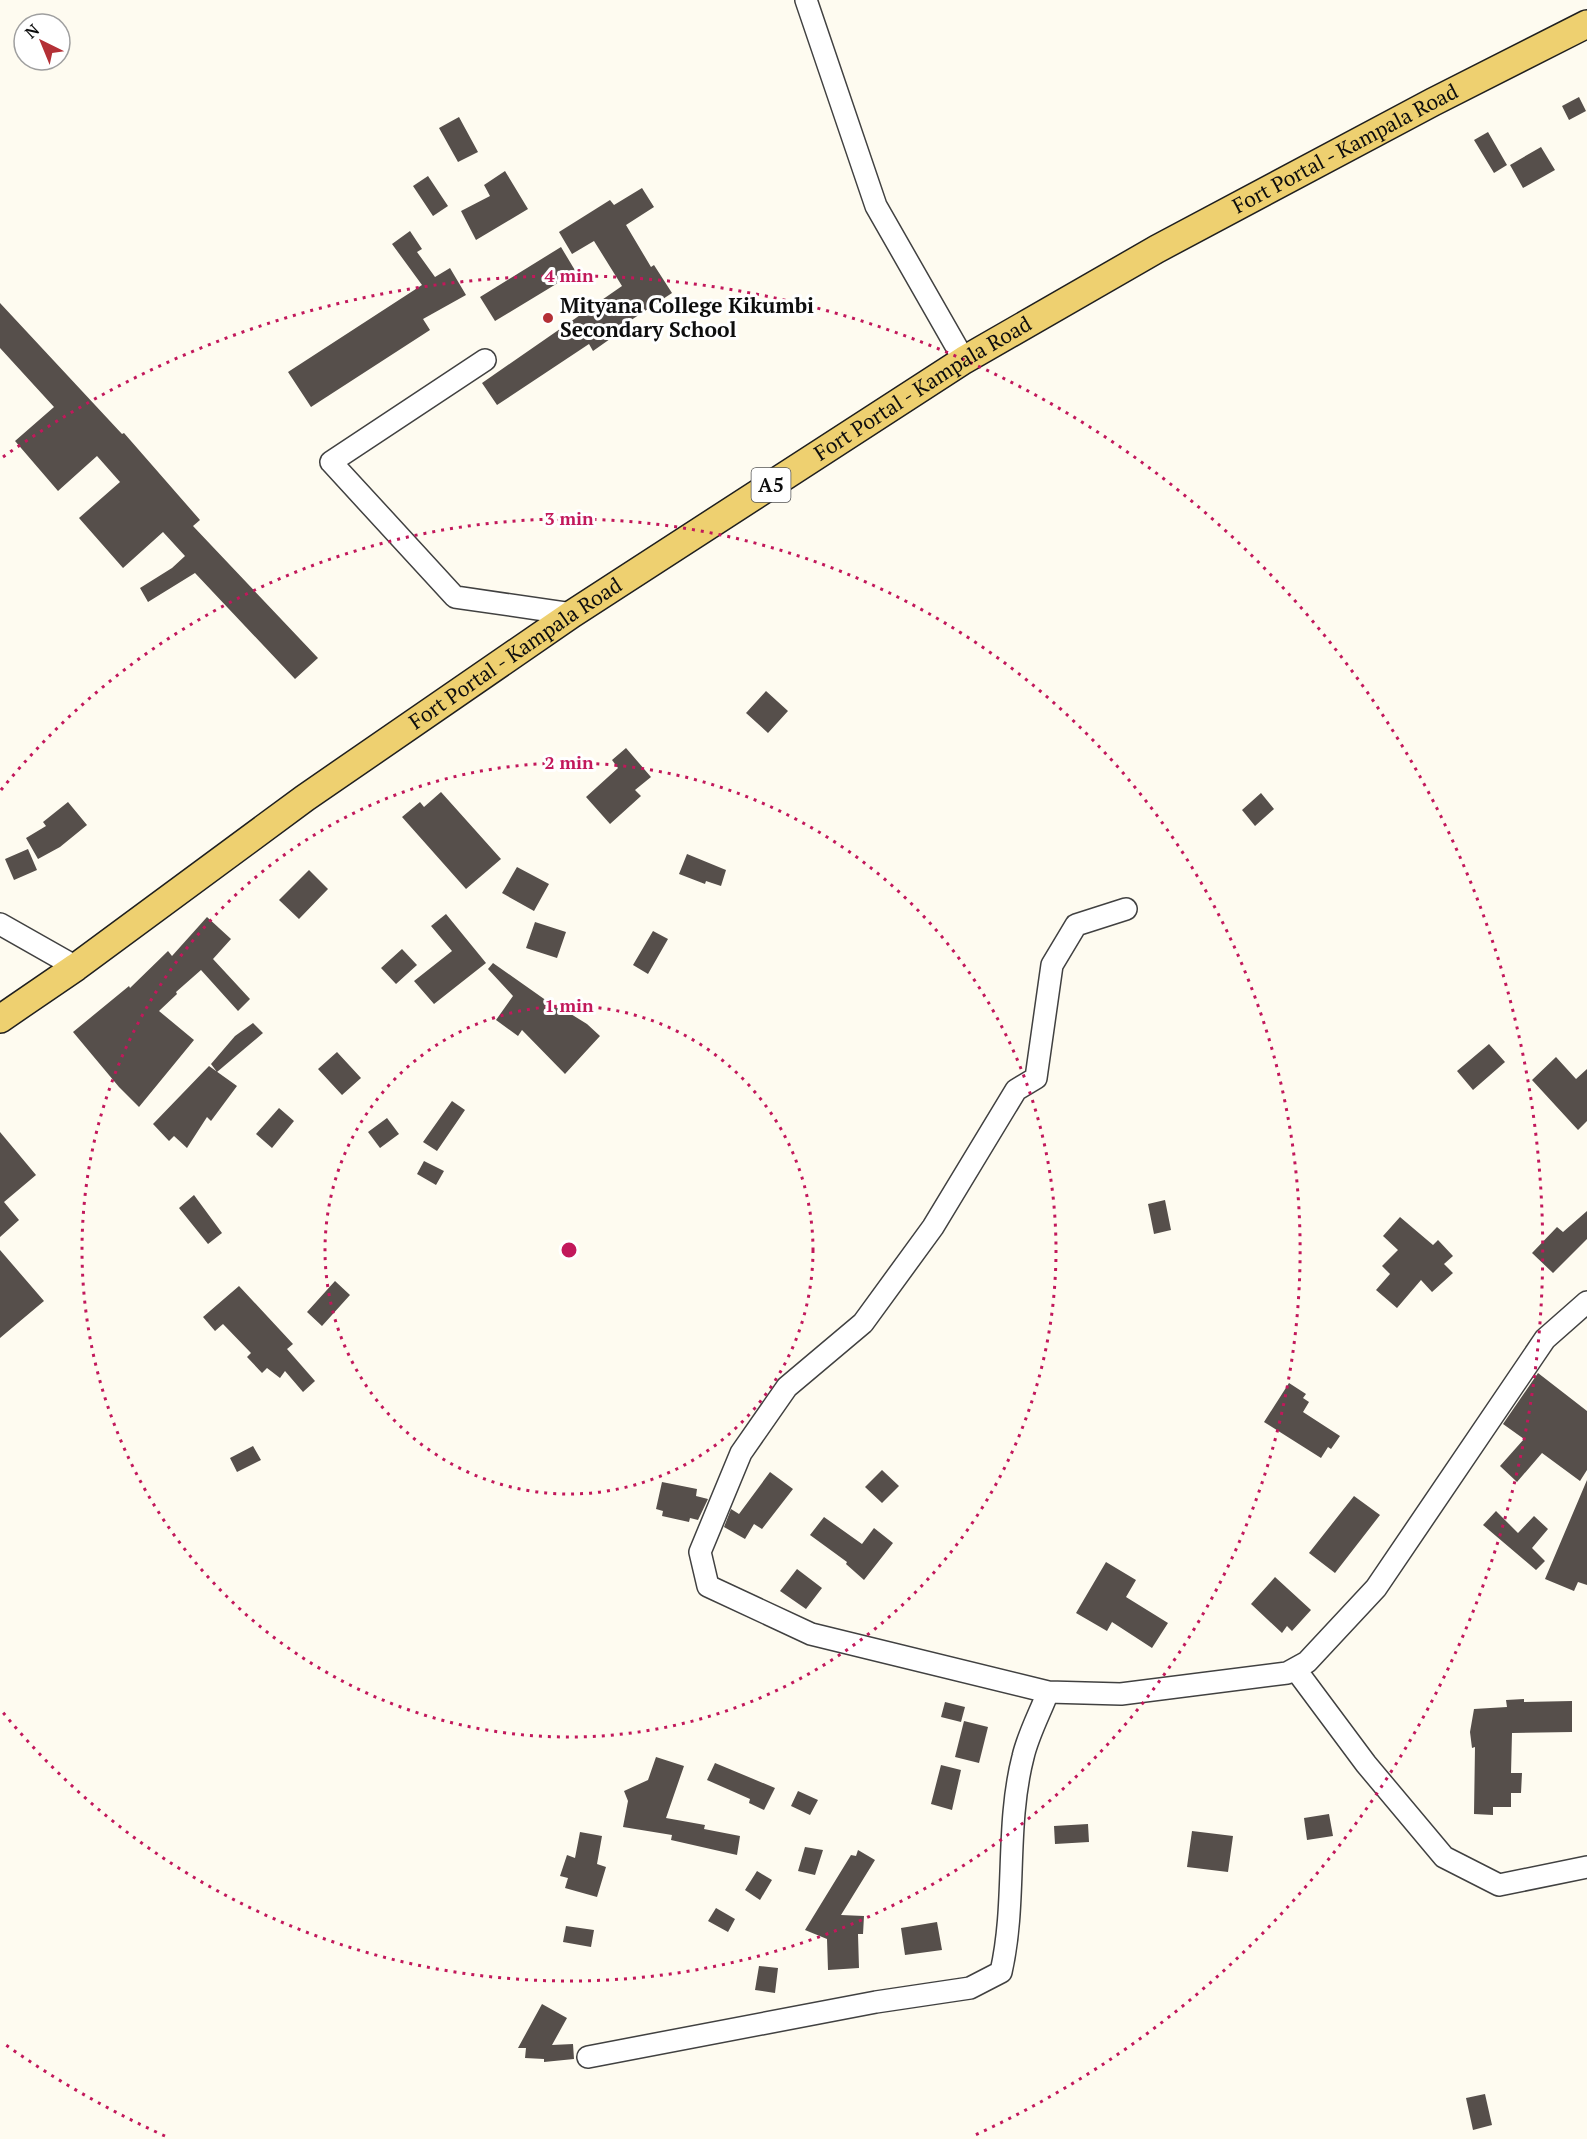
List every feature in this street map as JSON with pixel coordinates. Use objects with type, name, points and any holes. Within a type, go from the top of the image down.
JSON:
[{"type":"main road","name":"Fort Portal - Kampala Road","points":[[0,1019],[76,967],[305,798],[572,614],[963,360],[1157,249],[1433,102],[1587,24]]},
{"type":"street","points":[[806,0],[876,206],[963,360]]},
{"type":"street","points":[[485,360],[332,462],[455,597],[572,614]]},
{"type":"street","points":[[1126,909],[1076,925],[1052,964],[1036,1078],[1016,1090],[933,1227],[863,1323],[786,1387],[741,1453],[700,1552],[708,1586],[812,1634],[1048,1692],[1121,1694],[1296,1670],[1338,1631],[1376,1588],[1545,1340],[1587,1302]]},
{"type":"street","points":[[0,924],[76,967]]},
{"type":"street","points":[[1296,1670],[1366,1764],[1444,1857],[1499,1885],[1587,1867]]},
{"type":"street","points":[[588,2057],[876,2002],[970,1988],[1000,1972],[1007,1945],[1012,1831],[1023,1756],[1048,1692]]},
{"type":"building","points":[[1579,97],[1586,111],[1569,120],[1562,106]]},
{"type":"building","points":[[459,117],[478,152],[458,162],[439,128]]},
{"type":"building","points":[[1488,132],[1507,165],[1494,173],[1474,140]]},
{"type":"building","points":[[1541,147],[1555,170],[1523,188],[1510,165]]},
{"type":"building","points":[[505,171],[528,209],[476,240],[461,211],[490,196],[484,185]]},
{"type":"building","points":[[428,176],[448,206],[433,216],[413,186]]},
{"type":"building","points":[[642,188],[654,207],[626,225],[651,267],[654,265],[672,293],[607,336],[610,339],[593,351],[589,344],[497,405],[482,383],[622,286],[594,241],[572,254],[559,232],[610,200],[614,205]]},
{"type":"building","points":[[410,231],[422,249],[417,252],[435,277],[450,268],[466,295],[423,319],[430,330],[311,407],[288,372],[422,285],[392,244]]},
{"type":"building","points":[[561,247],[576,272],[495,321],[480,297]]},
{"type":"building","points":[[0,303],[122,434],[124,433],[200,520],[193,526],[318,658],[295,679],[195,573],[148,602],[140,588],[172,568],[185,556],[163,532],[123,568],[79,518],[120,482],[97,456],[58,491],[15,441],[54,407],[0,348]]},
{"type":"building","points":[[766,691],[788,711],[768,733],[746,713]]},
{"type":"building","points":[[626,748],[651,777],[635,790],[641,796],[610,824],[586,797],[618,768],[612,760]]},
{"type":"building","points":[[441,792],[501,859],[466,889],[402,817],[420,802],[424,807]]},
{"type":"building","points":[[1261,793],[1274,809],[1255,826],[1242,810]]},
{"type":"building","points":[[68,802],[87,825],[60,847],[38,859],[26,838],[46,826],[43,822]]},
{"type":"building","points":[[28,849],[37,870],[14,880],[5,859]]},
{"type":"building","points":[[687,854],[726,870],[721,886],[706,881],[705,884],[679,874]]},
{"type":"building","points":[[517,867],[549,884],[534,911],[502,893]]},
{"type":"building","points":[[309,870],[328,889],[299,919],[279,900]]},
{"type":"building","points":[[446,914],[486,963],[434,1004],[414,981],[452,951],[431,926]]},
{"type":"building","points":[[207,917],[231,939],[213,959],[250,999],[238,1011],[201,970],[176,992],[177,994],[159,1011],[194,1040],[139,1107],[119,1087],[73,1032],[129,986],[130,988],[168,951],[172,956]]},
{"type":"building","points":[[535,922],[566,932],[557,958],[526,948]]},
{"type":"building","points":[[653,931],[668,939],[648,974],[633,965]]},
{"type":"building","points":[[402,949],[417,965],[396,984],[381,968]]},
{"type":"building","points":[[493,963],[564,1013],[566,1011],[587,1024],[600,1036],[565,1074],[522,1030],[518,1036],[496,1020],[513,996],[488,969]]},
{"type":"building","points":[[253,1023],[263,1033],[217,1072],[211,1064],[235,1036]]},
{"type":"building","points":[[1489,1044],[1505,1062],[1473,1090],[1457,1071]]},
{"type":"building","points":[[337,1052],[361,1078],[342,1095],[318,1069]]},
{"type":"building","points":[[1556,1057],[1576,1079],[1587,1069],[1587,1121],[1578,1130],[1532,1080]]},
{"type":"building","points":[[209,1066],[237,1086],[211,1121],[207,1117],[187,1148],[174,1136],[169,1141],[153,1124]]},
{"type":"building","points":[[452,1101],[465,1110],[437,1151],[423,1142]]},
{"type":"building","points":[[279,1108],[294,1121],[272,1148],[256,1134]]},
{"type":"building","points":[[387,1118],[399,1134],[380,1148],[368,1132]]},
{"type":"building","points":[[0,1132],[36,1175],[4,1202],[19,1220],[0,1237]]},
{"type":"building","points":[[424,1161],[444,1171],[436,1185],[417,1174]]},
{"type":"building","points":[[194,1195],[222,1233],[208,1244],[179,1208]]},
{"type":"building","points":[[1165,1200],[1171,1230],[1154,1234],[1148,1204]]},
{"type":"building","points":[[1587,1211],[1587,1239],[1553,1273],[1532,1253],[1557,1227],[1563,1232]]},
{"type":"building","points":[[1400,1217],[1433,1245],[1438,1240],[1453,1256],[1444,1264],[1453,1273],[1432,1292],[1421,1280],[1397,1308],[1376,1290],[1390,1274],[1382,1266],[1398,1250],[1383,1236]]},
{"type":"building","points":[[0,1250],[44,1301],[0,1338]]},
{"type":"building","points":[[335,1281],[350,1295],[322,1326],[307,1312]]},
{"type":"building","points":[[239,1286],[293,1344],[287,1349],[315,1381],[303,1392],[285,1371],[280,1378],[267,1368],[262,1373],[247,1357],[251,1353],[223,1324],[215,1331],[203,1317]]},
{"type":"building","points":[[1538,1373],[1587,1411],[1587,1470],[1580,1481],[1542,1453],[1517,1482],[1500,1466],[1524,1439],[1503,1424]]},
{"type":"building","points":[[1289,1383],[1306,1394],[1303,1398],[1309,1402],[1303,1412],[1340,1436],[1331,1449],[1328,1447],[1321,1458],[1264,1422]]},
{"type":"building","points":[[253,1446],[261,1460],[237,1472],[230,1458]]},
{"type":"building","points":[[882,1470],[899,1486],[882,1503],[865,1487]]},
{"type":"building","points":[[770,1472],[793,1489],[762,1529],[754,1524],[745,1539],[724,1527],[731,1509],[739,1514]]},
{"type":"building","points":[[1587,1480],[1587,1585],[1578,1582],[1574,1591],[1545,1579]]},
{"type":"building","points":[[662,1482],[697,1489],[696,1496],[708,1499],[698,1520],[690,1518],[689,1522],[662,1516],[663,1511],[656,1509]]},
{"type":"building","points":[[1354,1496],[1380,1515],[1335,1573],[1309,1553]]},
{"type":"building","points":[[1496,1511],[1518,1533],[1534,1516],[1548,1529],[1532,1548],[1545,1561],[1536,1570],[1483,1525]]},
{"type":"building","points":[[824,1517],[862,1544],[874,1528],[893,1543],[864,1580],[846,1564],[847,1562],[810,1535]]},
{"type":"building","points":[[1106,1562],[1136,1580],[1126,1597],[1168,1623],[1152,1648],[1112,1622],[1107,1631],[1076,1613]]},
{"type":"building","points":[[797,1569],[822,1588],[806,1609],[780,1591]]},
{"type":"building","points":[[1275,1577],[1311,1610],[1292,1631],[1287,1626],[1282,1633],[1251,1604]]},
{"type":"building","points":[[1524,1699],[1524,1702],[1572,1701],[1572,1732],[1512,1733],[1511,1773],[1522,1773],[1521,1793],[1511,1793],[1511,1807],[1493,1807],[1493,1815],[1474,1814],[1475,1747],[1472,1748],[1470,1732],[1474,1709],[1507,1707],[1506,1700]]},
{"type":"building","points":[[945,1702],[965,1707],[961,1722],[941,1717]]},
{"type":"building","points":[[964,1721],[988,1727],[979,1763],[955,1757]]},
{"type":"building","points":[[656,1757],[684,1766],[666,1818],[705,1825],[704,1829],[740,1836],[737,1855],[671,1840],[672,1835],[623,1827],[628,1801],[624,1791],[648,1780]]},
{"type":"building","points":[[715,1763],[775,1788],[764,1810],[749,1803],[750,1799],[707,1780]]},
{"type":"building","points":[[941,1765],[961,1770],[952,1810],[931,1804]]},
{"type":"building","points":[[798,1791],[818,1800],[810,1815],[791,1806]]},
{"type":"building","points":[[1329,1814],[1333,1836],[1307,1840],[1304,1818]]},
{"type":"building","points":[[1088,1824],[1089,1842],[1055,1844],[1054,1826]]},
{"type":"building","points":[[1192,1831],[1233,1836],[1228,1872],[1187,1867]]},
{"type":"building","points":[[580,1832],[602,1836],[597,1864],[606,1867],[597,1897],[565,1888],[568,1878],[560,1876],[567,1855],[575,1858]]},
{"type":"building","points":[[805,1847],[823,1850],[815,1875],[798,1871]]},
{"type":"building","points":[[858,1850],[875,1860],[841,1915],[864,1916],[863,1934],[858,1934],[859,1968],[828,1970],[827,1939],[805,1930],[851,1855],[856,1856]]},
{"type":"building","points":[[757,1871],[772,1880],[760,1900],[745,1890]]},
{"type":"building","points":[[716,1908],[735,1919],[728,1932],[708,1921]]},
{"type":"building","points":[[937,1922],[942,1950],[905,1955],[901,1928]]},
{"type":"building","points":[[566,1926],[594,1930],[591,1947],[563,1942]]},
{"type":"building","points":[[759,1966],[778,1968],[775,1993],[755,1990]]},
{"type":"building","points":[[542,2004],[567,2018],[552,2045],[573,2044],[574,2059],[544,2062],[544,2059],[525,2058],[526,2048],[518,2048]]},
{"type":"building","points":[[1485,2094],[1492,2125],[1473,2130],[1466,2098]]},
{"type":"place","name":"Mityana College Kikumbi Secondary School","points":[[548,318]]}]
